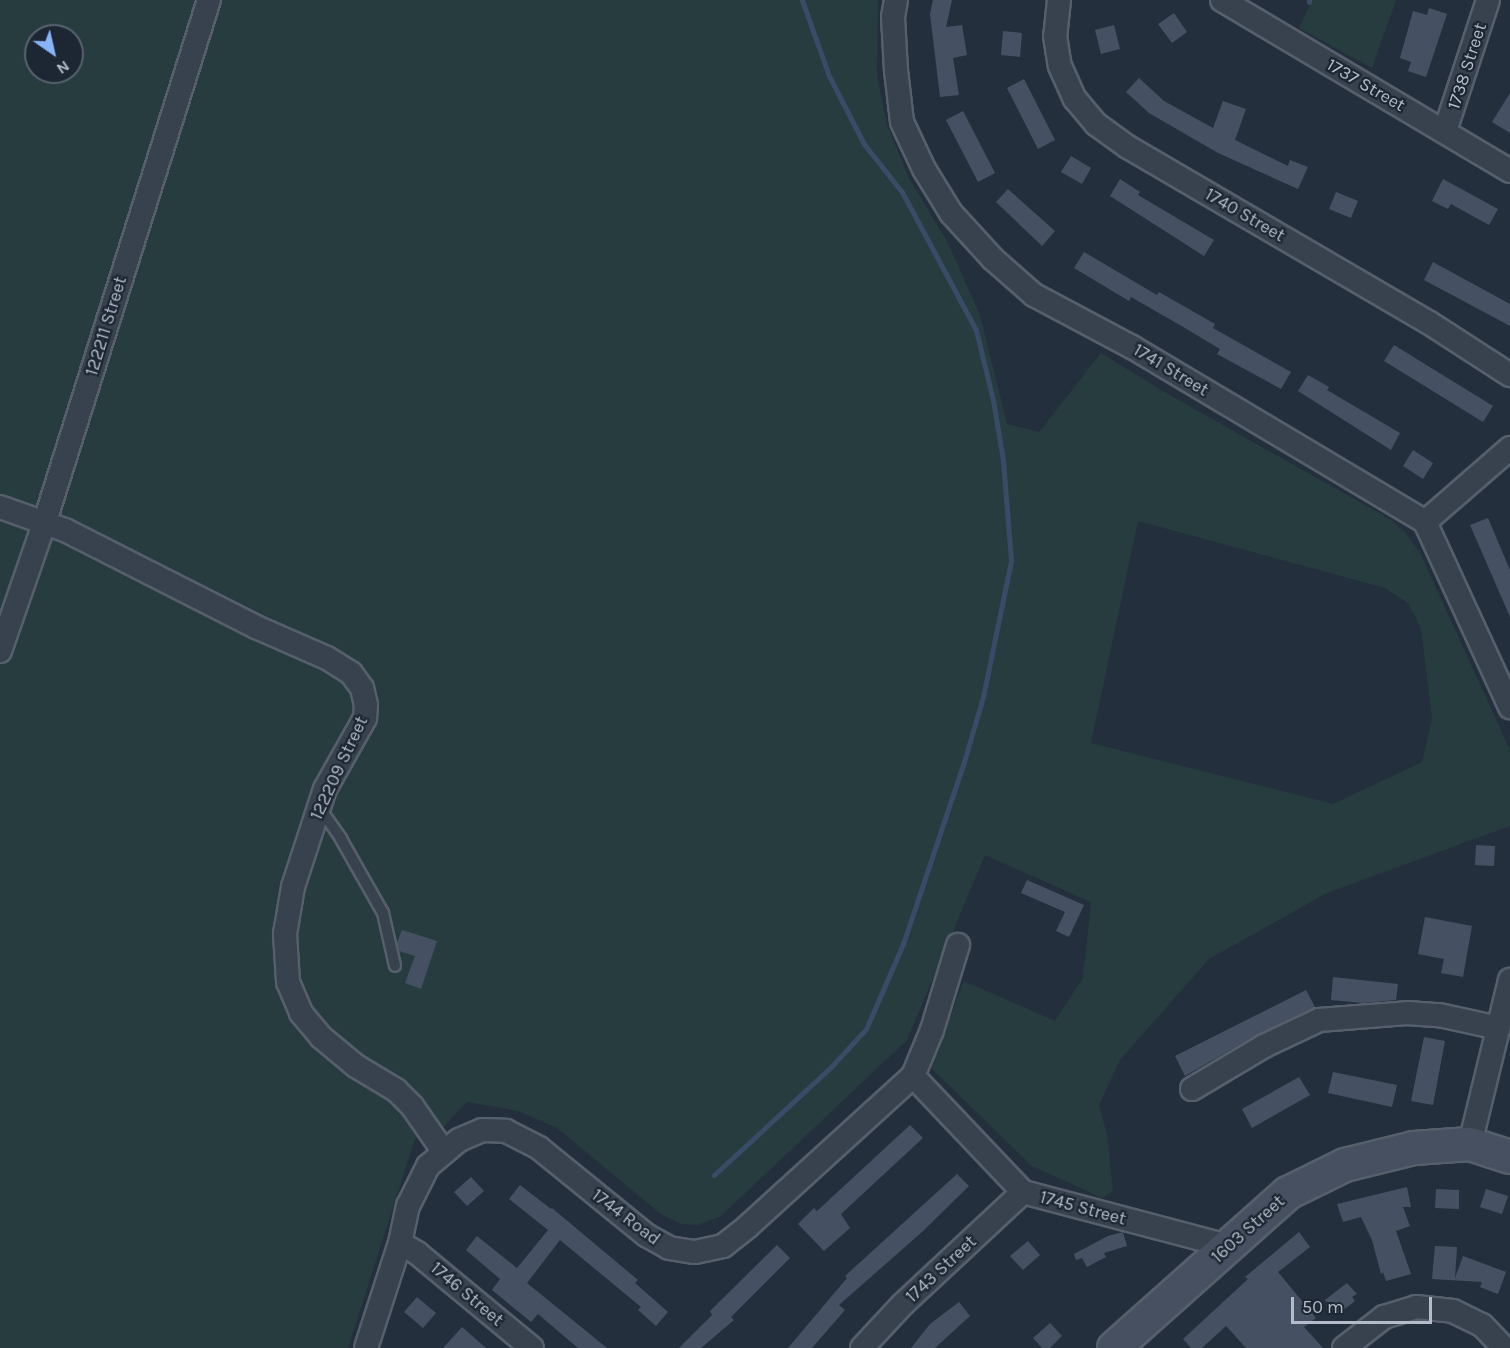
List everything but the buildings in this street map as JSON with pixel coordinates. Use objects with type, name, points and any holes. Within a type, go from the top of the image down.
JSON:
[{"type":"street","name":"122211 Street","points":[[0,651],[45,521],[209,0]]},
{"type":"street","name":"1741 Street","points":[[896,0],[893,16],[902,122],[924,170],[951,213],[993,259],[1034,295],[1132,347],[1425,522]]},
{"type":"street","name":"1740 Street","points":[[1059,0],[1055,36],[1060,66],[1074,99],[1096,124],[1128,147],[1428,322],[1510,375]]},
{"type":"street","name":"1737 Street","points":[[1222,0],[1510,171]]},
{"type":"street","name":"1738 Street","points":[[1445,131],[1488,0]]},
{"type":"street","points":[[1510,448],[1425,522],[1510,707]]},
{"type":"street","name":"122209 Street","points":[[0,507],[45,521],[256,627],[327,658],[351,673],[362,688],[366,705],[365,718],[325,789],[293,887],[285,934],[288,982],[301,1014],[321,1037],[356,1065],[396,1090],[412,1106],[444,1152]]},
{"type":"street","name":"1744 Road","points":[[366,1348],[400,1243],[408,1206],[429,1166],[459,1140],[482,1130],[506,1131],[539,1148],[646,1235],[669,1248],[695,1252],[723,1246],[914,1076],[932,1030],[958,945]]},
{"type":"street","points":[[1470,1144],[1509,988]]},
{"type":"street","points":[[1192,1089],[1264,1046],[1319,1020],[1407,1013],[1439,1015],[1499,1028]]},
{"type":"street","name":"1745 Street","points":[[914,1076],[1023,1192],[1228,1246]]},
{"type":"street","name":"1603 Street","points":[[1114,1348],[1288,1193],[1345,1165],[1414,1148],[1470,1144],[1510,1157]]},
{"type":"street","name":"1743 Street","points":[[861,1348],[903,1304],[1023,1192]]},
{"type":"street","name":"1746 Street","points":[[400,1243],[417,1253],[532,1348]]},
{"type":"street","points":[[1344,1348],[1384,1317],[1416,1307],[1453,1311],[1482,1325],[1504,1348]]},
{"type":"lane","points":[[319,807],[341,839],[383,913],[395,966]]},
{"type":"green space","points":[[0,0],[878,0],[877,76],[887,125],[909,178],[948,243],[980,315],[1007,424],[1039,432],[1101,353],[1166,393],[1390,519],[1405,532],[1421,555],[1510,750],[1510,826],[1327,893],[1209,959],[1120,1060],[1099,1105],[1107,1135],[1113,1191],[1102,1198],[1032,1166],[931,1068],[964,981],[1055,1021],[1083,978],[1091,902],[985,855],[907,1040],[721,1216],[698,1225],[681,1224],[662,1215],[557,1128],[518,1111],[467,1102],[444,1126],[415,1139],[348,1348],[0,1348]],"holes":[[[1138,521],[1385,588],[1408,603],[1421,628],[1432,719],[1422,762],[1333,804],[1091,743]]]},
{"type":"green space","points":[[1312,0],[1396,0],[1372,68],[1299,28]]},
{"type":"waterway","points":[[714,1175],[829,1069],[866,1029],[903,944],[963,765],[983,697],[1011,560],[1003,460],[993,400],[976,330],[902,192],[864,144],[829,76],[802,0]]}]
